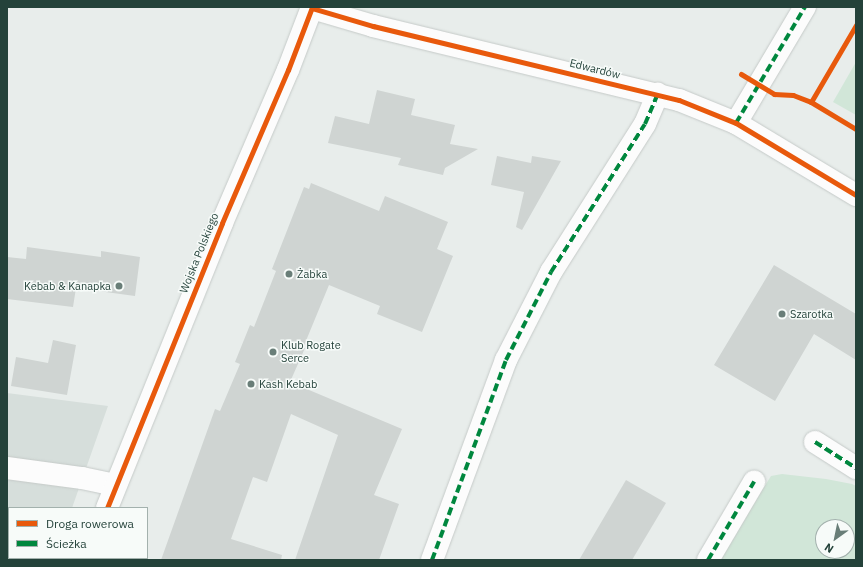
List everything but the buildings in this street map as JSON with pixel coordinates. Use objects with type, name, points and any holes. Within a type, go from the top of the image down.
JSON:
[{"type":"street","name":"Edwardów","points":[[312,7],[373,26],[679,100],[736,123],[856,195]]},
{"type":"street","name":"Wojska Polskiego","points":[[106,507],[222,223],[288,70],[312,7]]},
{"type":"street","points":[[736,123],[806,7]]},
{"type":"street","points":[[432,560],[506,360],[552,272],[645,124],[658,94]]},
{"type":"street","points":[[815,442],[856,468]]},
{"type":"street","points":[[7,468],[82,478],[115,485]]},
{"type":"street","points":[[708,560],[754,482]]},
{"type":"shaded area","points":[[7,393],[108,406],[72,507],[8,507],[8,559],[50,560],[7,560]]},
{"type":"green space","points":[[856,62],[856,115],[833,102]]},
{"type":"green space","points":[[782,474],[826,479],[856,486],[856,560],[719,560],[771,476]]},
{"type":"marked path","points":[[736,123],[805,7]]},
{"type":"marked path","points":[[432,560],[506,360],[551,272],[645,124],[658,94]]},
{"type":"marked path","points":[[815,442],[856,468]]},
{"type":"marked path","points":[[708,560],[754,482]]},
{"type":"cycle path","points":[[107,507],[222,223],[288,70],[312,7]]},
{"type":"cycle path","points":[[312,8],[373,26],[679,100],[736,123],[856,195]]},
{"type":"cycle path","points":[[741,74],[774,94],[793,95],[811,102],[856,25]]},
{"type":"cycle path","points":[[811,102],[856,129]]},
{"type":"place","name":"Żabka","points":[[289,274]]},
{"type":"place","name":"Kebab & Kanapka","points":[[119,286]]},
{"type":"place","name":"Szarotka","points":[[782,314]]},
{"type":"place","name":"Klub Rogate Serce","points":[[273,352]]},
{"type":"place","name":"Kash Kebab","points":[[251,384]]}]
